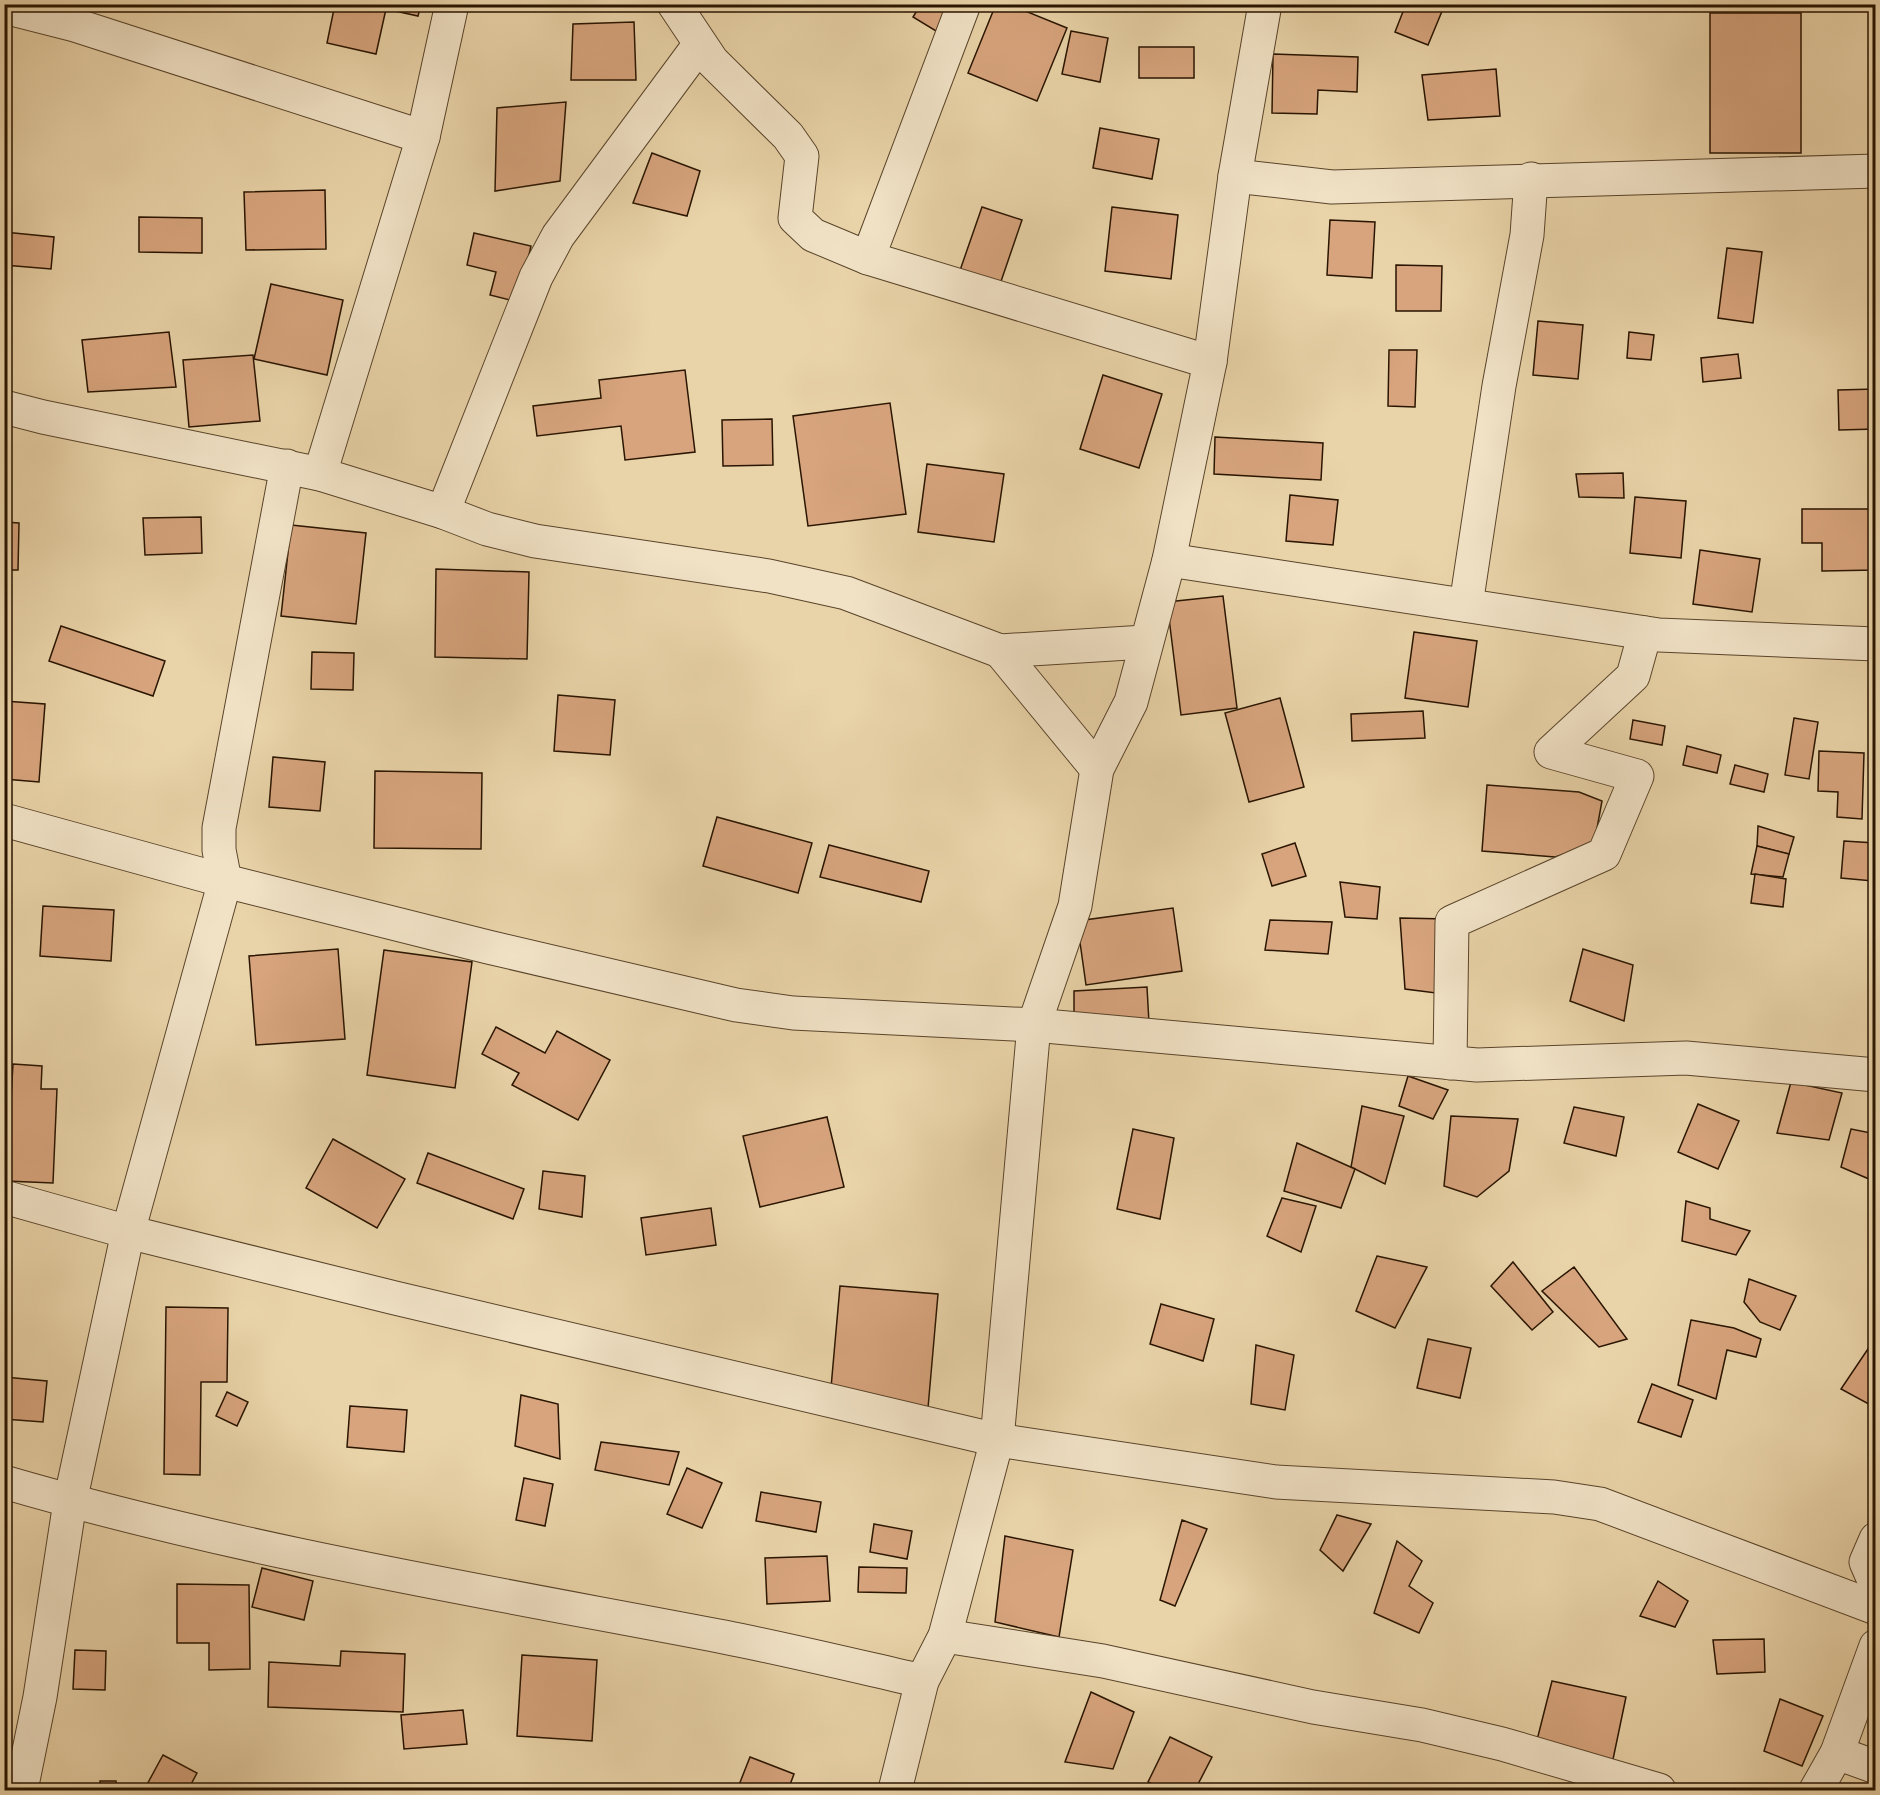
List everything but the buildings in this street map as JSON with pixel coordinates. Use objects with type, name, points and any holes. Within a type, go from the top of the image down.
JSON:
[{"type":"street","points":[[320,474],[423,137],[452,4]]},
{"type":"street","points":[[674,4],[712,61],[788,136],[802,156],[795,218],[813,235],[868,258],[1210,362]]},
{"type":"street","points":[[868,258],[964,4]]},
{"type":"street","points":[[895,1791],[922,1681],[945,1636],[997,1440],[1034,1025],[1075,906],[1097,769],[1131,702],[1145,642],[1169,560],[1210,362],[1235,176],[1265,4]]},
{"type":"street","points":[[4,7],[75,26],[423,137]]},
{"type":"street","points":[[443,512],[536,277],[558,236],[700,44]]},
{"type":"street","points":[[1235,176],[1332,187],[1530,179],[1875,171]]},
{"type":"street","points":[[1466,605],[1500,386],[1527,235],[1530,179]]},
{"type":"street","points":[[4,406],[94,428],[320,474],[443,512],[487,529],[535,541],[770,576],[846,593],[1000,651],[1145,642]]},
{"type":"street","points":[[21,1791],[40,1697],[70,1502],[128,1232],[225,881],[219,850],[219,828],[287,466]]},
{"type":"street","points":[[1169,560],[1645,633],[1723,639],[1875,644]]},
{"type":"street","points":[[1450,1064],[1452,921],[1604,854],[1637,776],[1551,752],[1633,676],[1645,633]]},
{"type":"street","points":[[1000,651],[1097,769]]},
{"type":"street","points":[[4,820],[225,881],[488,947],[736,1005],[793,1013],[1034,1025],[1450,1064],[1686,1058],[1875,1075]]},
{"type":"street","points":[[4,1197],[128,1232],[712,1374],[997,1440],[1276,1482],[1554,1497],[1600,1504],[1875,1608]]},
{"type":"street","points":[[4,1482],[70,1502],[355,1567],[725,1637],[922,1681]]},
{"type":"street","points":[[1875,1539],[1866,1562],[1875,1585]]},
{"type":"street","points":[[945,1636],[1103,1661],[1313,1707],[1422,1725],[1502,1744],[1659,1791]]},
{"type":"street","points":[[1816,1791],[1837,1753],[1875,1646]]},
{"type":"street","points":[[1837,1753],[1875,1767]]}]
